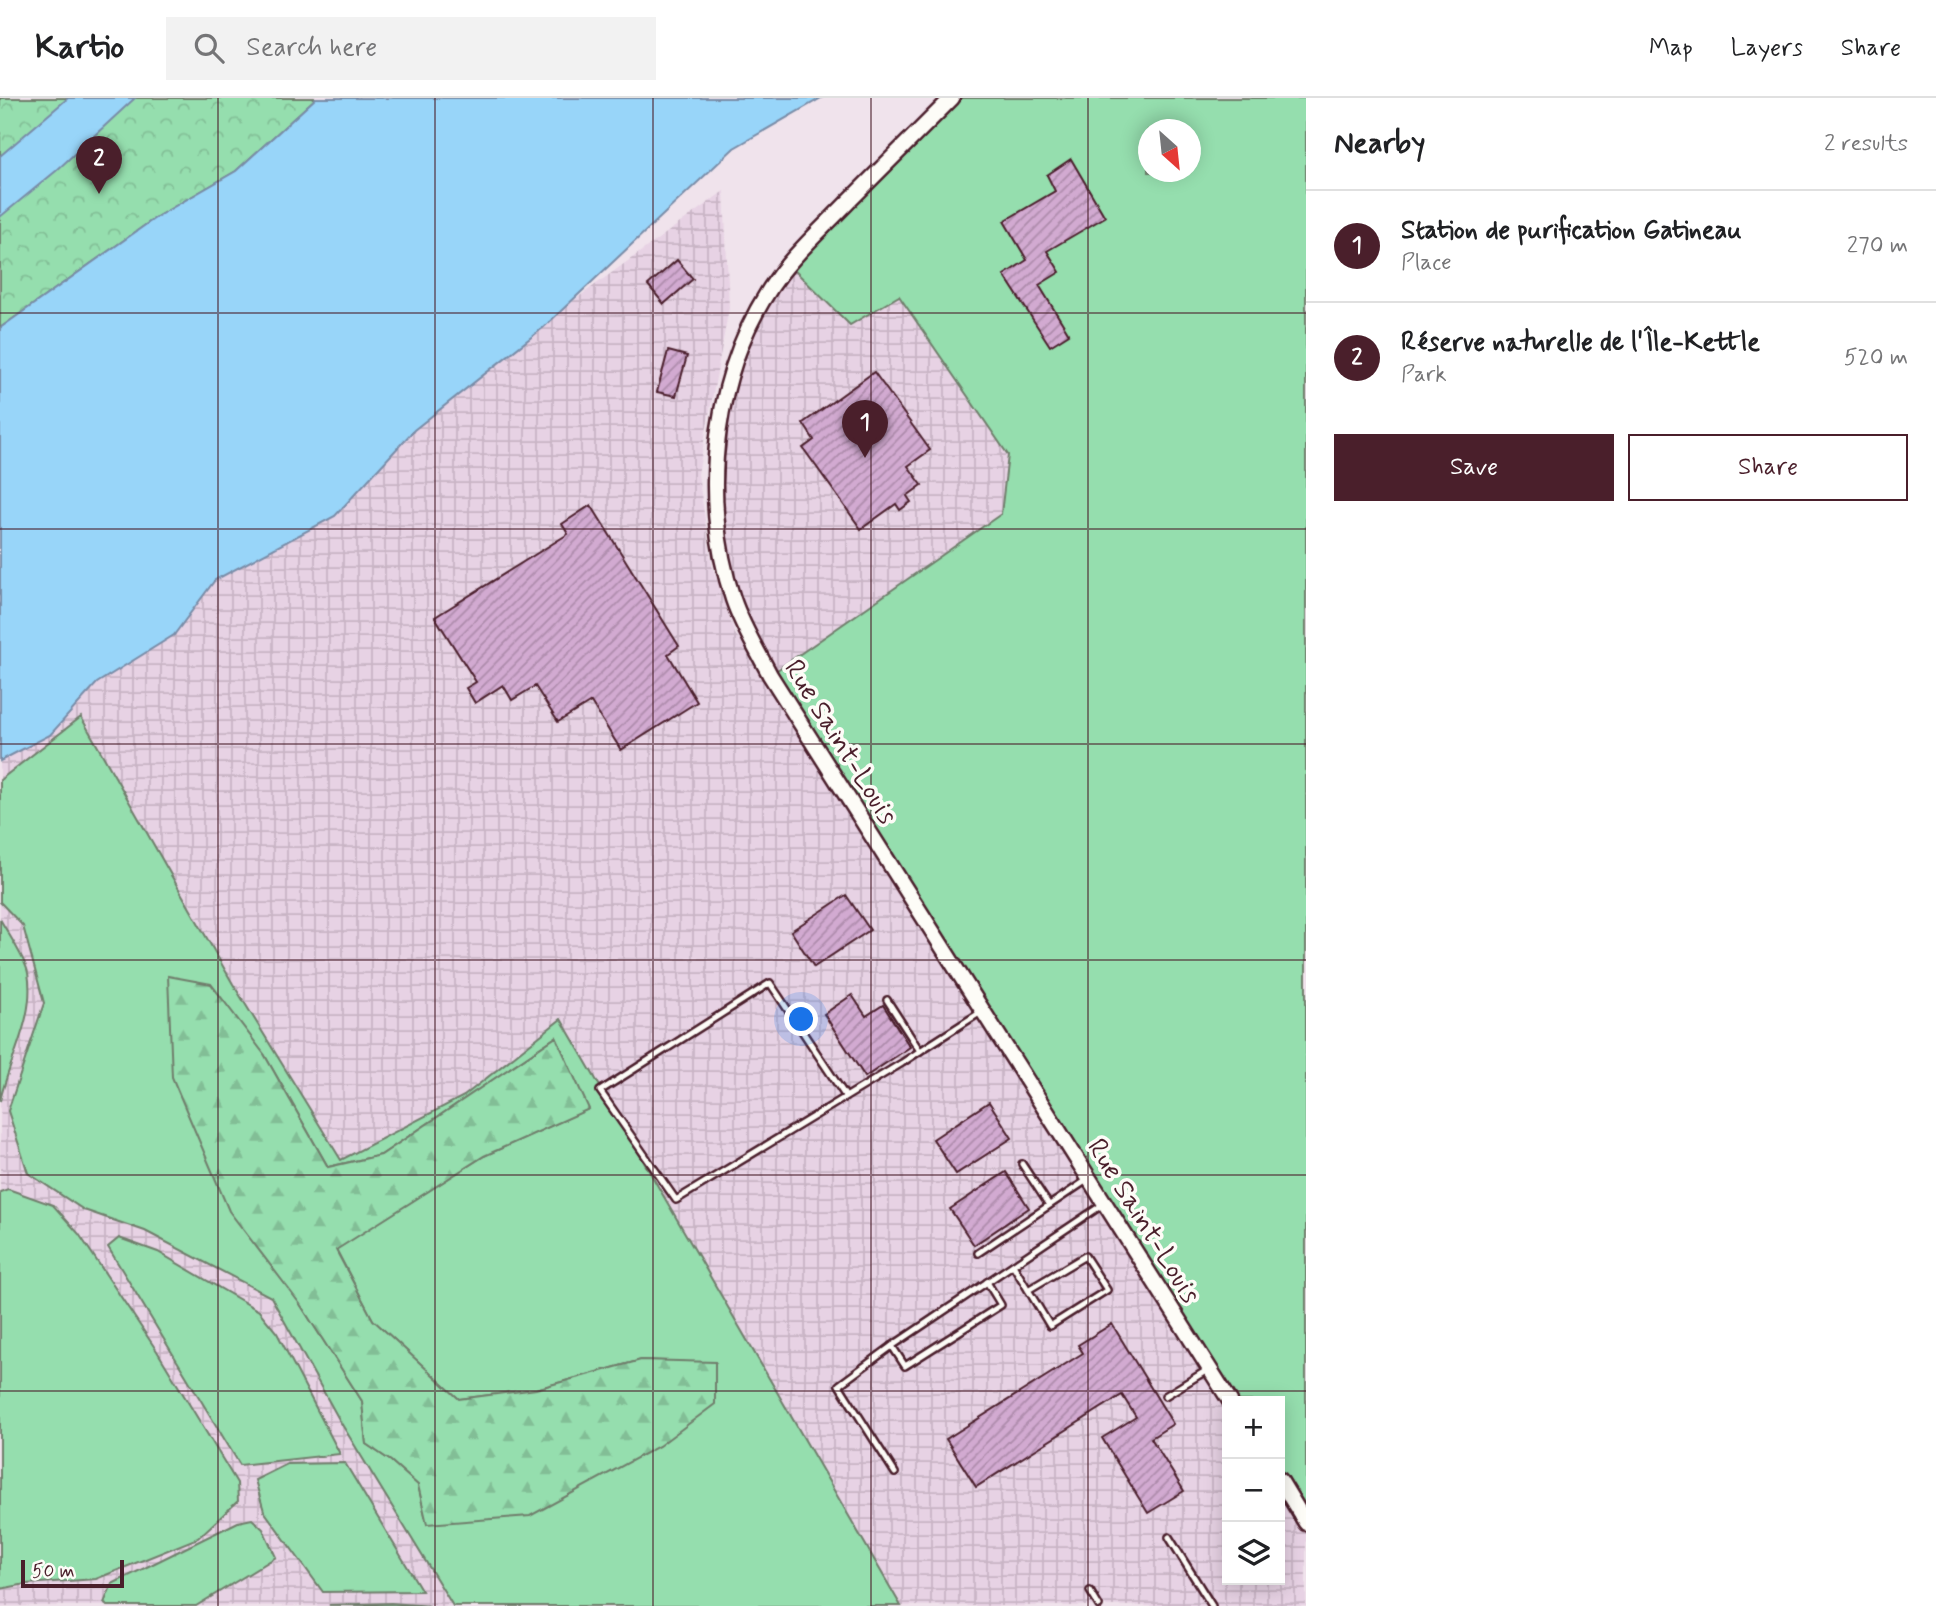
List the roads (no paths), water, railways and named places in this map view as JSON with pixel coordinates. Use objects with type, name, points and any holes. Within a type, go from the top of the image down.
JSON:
[{"type":"street","name":"Rue Saint-Louis","points":[[952,98],[804,246],[771,287],[746,335],[727,388],[717,435],[716,516],[725,569],[733,598],[770,675],[1227,1396]]},
{"type":"street","points":[[1285,1488],[1306,1523]]},
{"type":"lane","points":[[846,1097],[770,983],[600,1091],[676,1200],[846,1097],[984,1010]]},
{"type":"lane","points":[[887,1000],[920,1051]]},
{"type":"lane","points":[[1022,1164],[1049,1205]]},
{"type":"lane","points":[[978,1253],[1090,1178]]},
{"type":"lane","points":[[895,1473],[839,1385],[892,1346],[1105,1203]]},
{"type":"lane","points":[[1013,1265],[1028,1290],[1050,1326],[1107,1290],[1085,1256],[1028,1290]]},
{"type":"lane","points":[[892,1346],[905,1366],[1001,1305],[987,1282]]},
{"type":"lane","points":[[1165,1396],[1209,1369]]},
{"type":"lane","points":[[1170,1537],[1212,1606]]},
{"type":"lane","points":[[1090,1591],[1099,1606]]},
{"type":"water","points":[[68,98],[135,98],[56,171],[0,217],[0,156]]},
{"type":"water","points":[[316,98],[821,98],[734,148],[544,327],[414,430],[335,516],[215,580],[174,635],[97,683],[50,735],[0,761],[0,328],[158,216],[236,171]]},
{"type":"place","name":"Réserve naturelle de l'Île-Kettle","points":[[99,194]]},
{"type":"place","name":"Station de purification Gatineau","points":[[865,458]]}]
